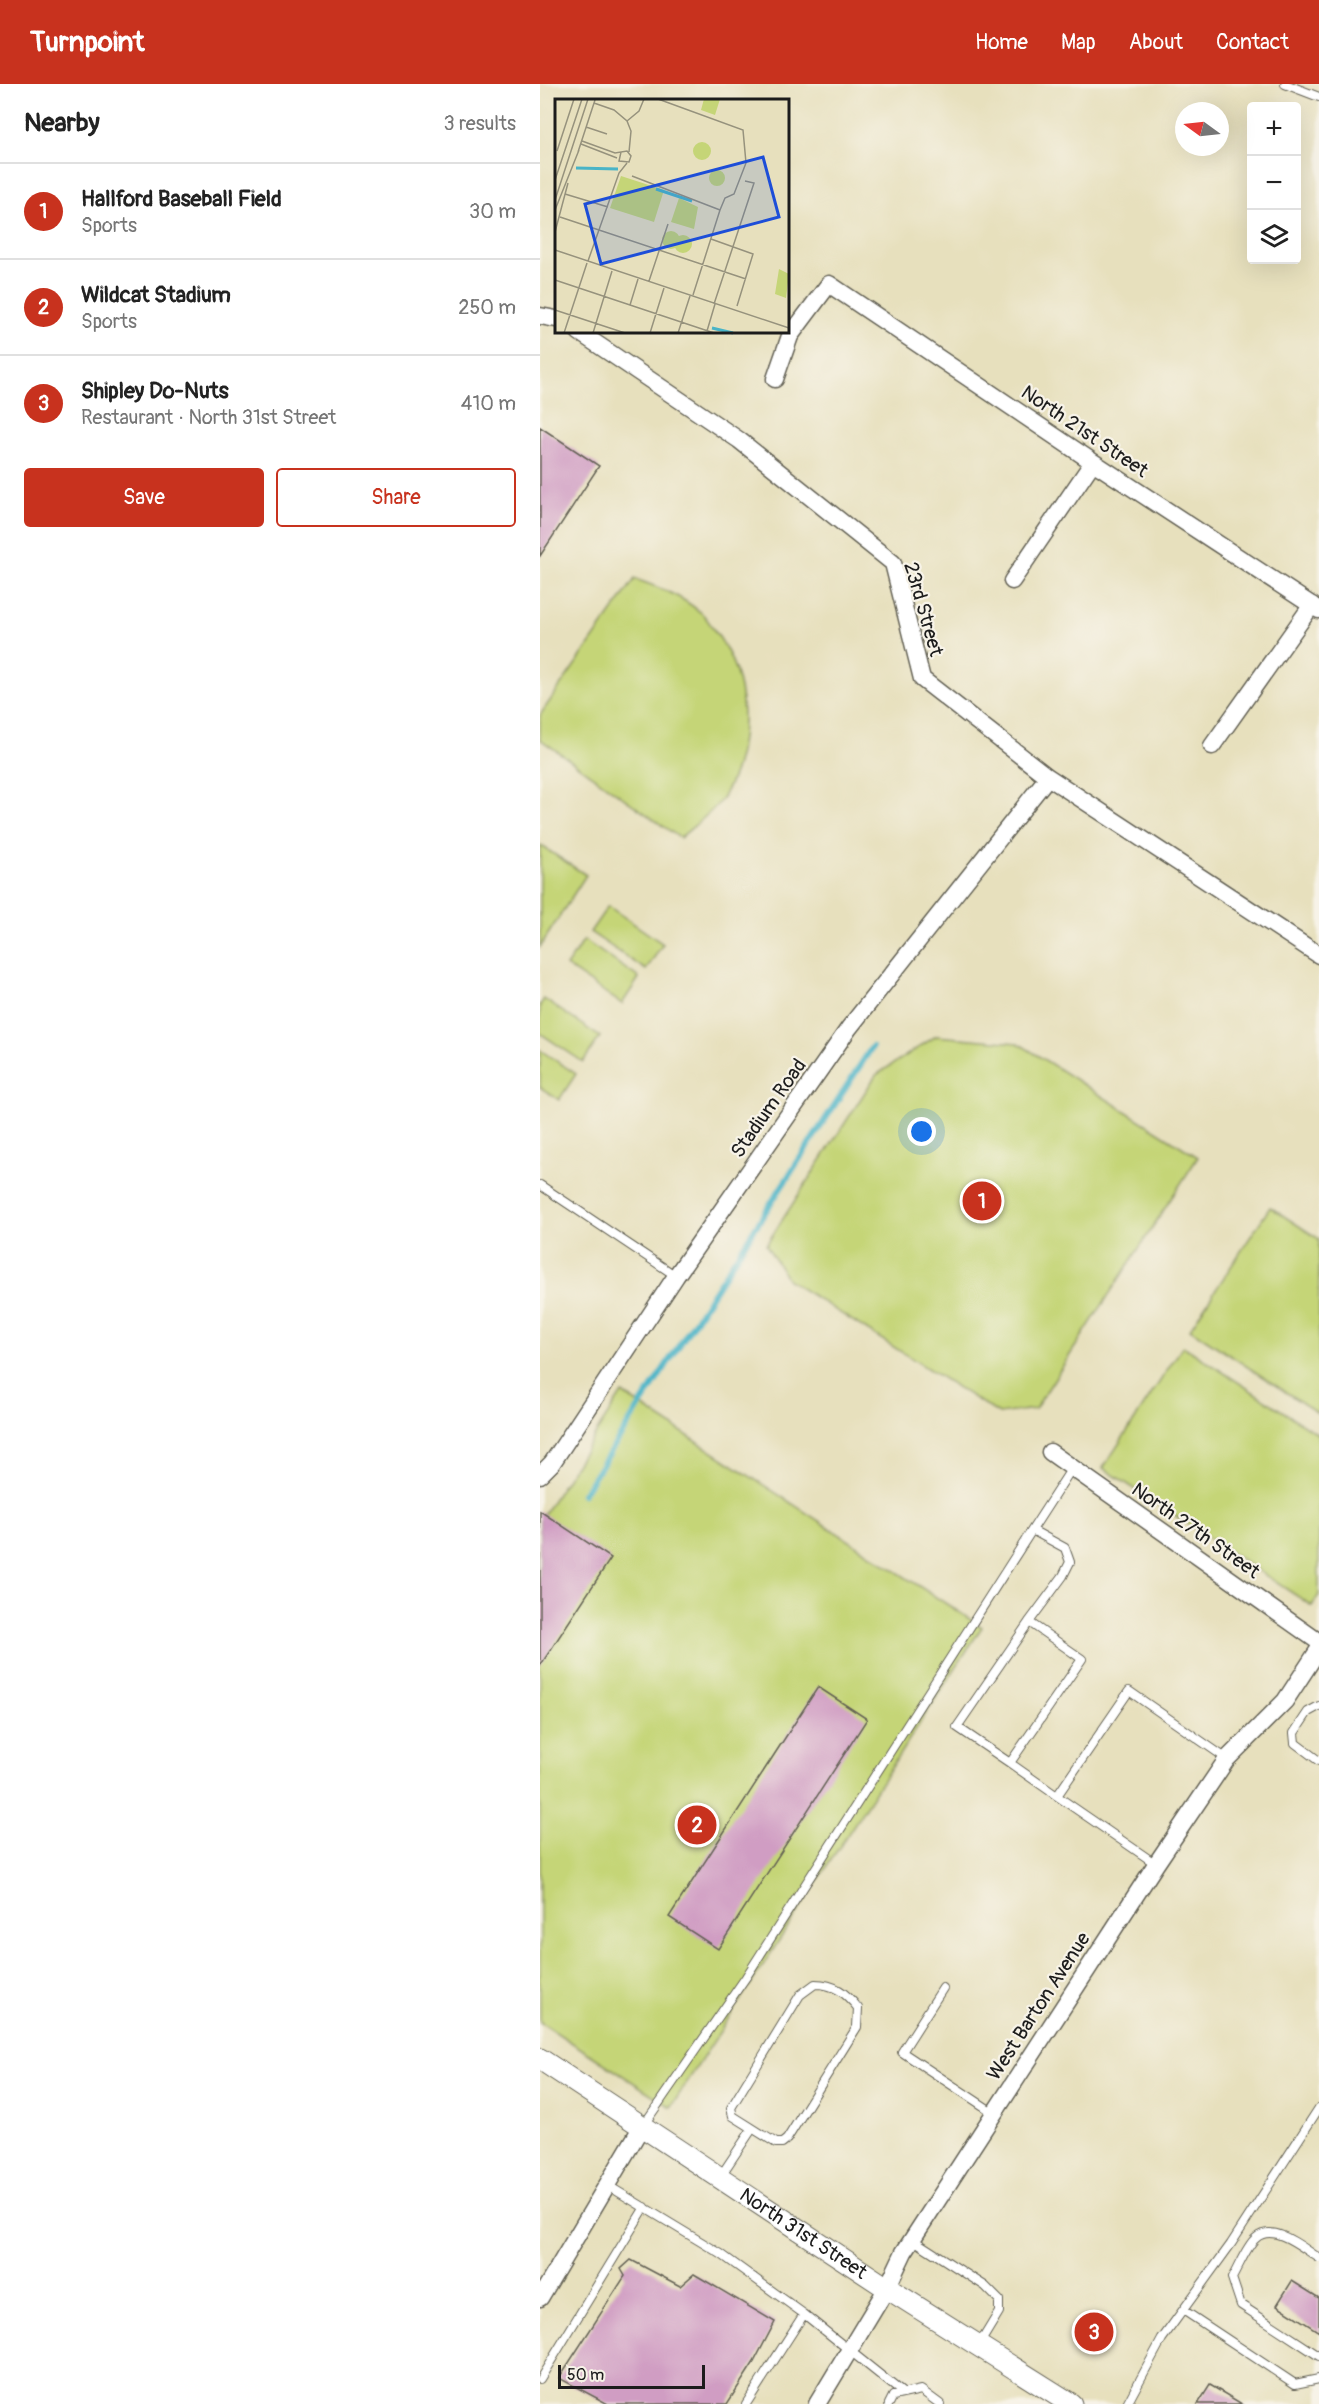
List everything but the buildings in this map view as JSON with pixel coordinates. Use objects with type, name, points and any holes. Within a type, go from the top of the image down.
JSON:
[{"type":"street","name":"North 21st Street","points":[[775,379],[790,336],[829,284],[1315,608]]},
{"type":"street","points":[[540,316],[555,319]]},
{"type":"street","name":"23rd Street","points":[[580,333],[739,440],[893,563],[922,679],[1048,777],[1319,955]]},
{"type":"street","points":[[1012,580],[1093,462]]},
{"type":"street","points":[[1212,746],[1315,608]]},
{"type":"street","name":"Stadium Road","points":[[546,1466],[849,1028],[1048,777]]},
{"type":"street","name":"North 27th Street","points":[[1050,1452],[1319,1642]]},
{"type":"street","name":"West Barton Avenue","points":[[817,2404],[887,2288],[912,2239],[1156,1864],[1227,1759],[1285,1701],[1319,1649]]},
{"type":"street","name":"North 31st Street","points":[[540,2059],[887,2288],[1071,2404]]},
{"type":"street","points":[[540,2298],[642,2126]]},
{"type":"lane","points":[[1285,84],[1319,97]]},
{"type":"lane","points":[[540,1185],[676,1276]]},
{"type":"lane","points":[[642,2126],[746,1977],[1072,1467]]},
{"type":"lane","points":[[1032,1530],[1065,1548],[1070,1562],[1063,1576],[957,1727],[1156,1864]]},
{"type":"lane","points":[[1010,1763],[1082,1659],[1029,1622]]},
{"type":"lane","points":[[1057,1796],[1129,1691],[1227,1759]]},
{"type":"lane","points":[[1319,1706],[1308,1712],[1293,1733],[1295,1743],[1319,1761]]},
{"type":"lane","points":[[814,1984],[829,1984],[847,1994],[858,2008],[857,2027],[787,2139],[782,2143],[776,2143],[752,2129],[733,2116],[731,2108],[800,1995],[814,1984]]},
{"type":"lane","points":[[943,1988],[902,2052],[994,2113]]},
{"type":"lane","points":[[1127,2404],[1162,2339],[1231,2244],[1319,2108]]},
{"type":"lane","points":[[720,2177],[752,2129]]},
{"type":"lane","points":[[607,2185],[721,2254],[804,2314],[904,2394]]},
{"type":"lane","points":[[540,2379],[645,2208]]},
{"type":"lane","points":[[1319,2258],[1284,2236],[1267,2233],[1256,2238],[1232,2278],[1234,2290],[1241,2305],[1319,2356]]},
{"type":"lane","points":[[912,2239],[986,2286],[999,2300],[999,2312],[978,2346]]},
{"type":"lane","points":[[1183,2310],[1295,2384],[1319,2379]]},
{"type":"lane","points":[[746,2404],[804,2314]]},
{"type":"lane","points":[[889,2404],[893,2396],[921,2390],[940,2404]]},
{"type":"green space","points":[[635,579],[678,597],[704,616],[726,649],[735,669],[740,690],[743,712],[742,734],[739,756],[732,777],[719,802],[680,838],[540,739],[540,715]]},
{"type":"green space","points":[[540,845],[586,875],[540,947]]},
{"type":"green space","points":[[608,906],[663,944],[646,970],[590,932]]},
{"type":"green space","points":[[584,940],[639,978],[622,1004],[566,966]]},
{"type":"green space","points":[[544,999],[600,1037],[583,1062],[540,1033],[540,1005]]},
{"type":"green space","points":[[936,1036],[1018,1043],[1198,1157],[1035,1409],[999,1414],[788,1280],[766,1245],[876,1075]]},
{"type":"green space","points":[[540,1050],[576,1074],[559,1100],[540,1087]]},
{"type":"green space","points":[[1270,1207],[1319,1239],[1319,1414],[1190,1329]]},
{"type":"green space","points":[[1183,1346],[1319,1435],[1319,1595],[1312,1606],[1103,1468]]},
{"type":"green space","points":[[622,1393],[982,1627],[671,2107],[540,2022],[540,1520]]},
{"type":"waterway","points":[[583,1494],[872,1047]]},
{"type":"place","name":"Hallford Baseball Field","points":[[982,1201]]},
{"type":"place","name":"Wildcat Stadium","points":[[697,1825]]},
{"type":"place","name":"Shipley Do-Nuts","points":[[1094,2332]]}]
